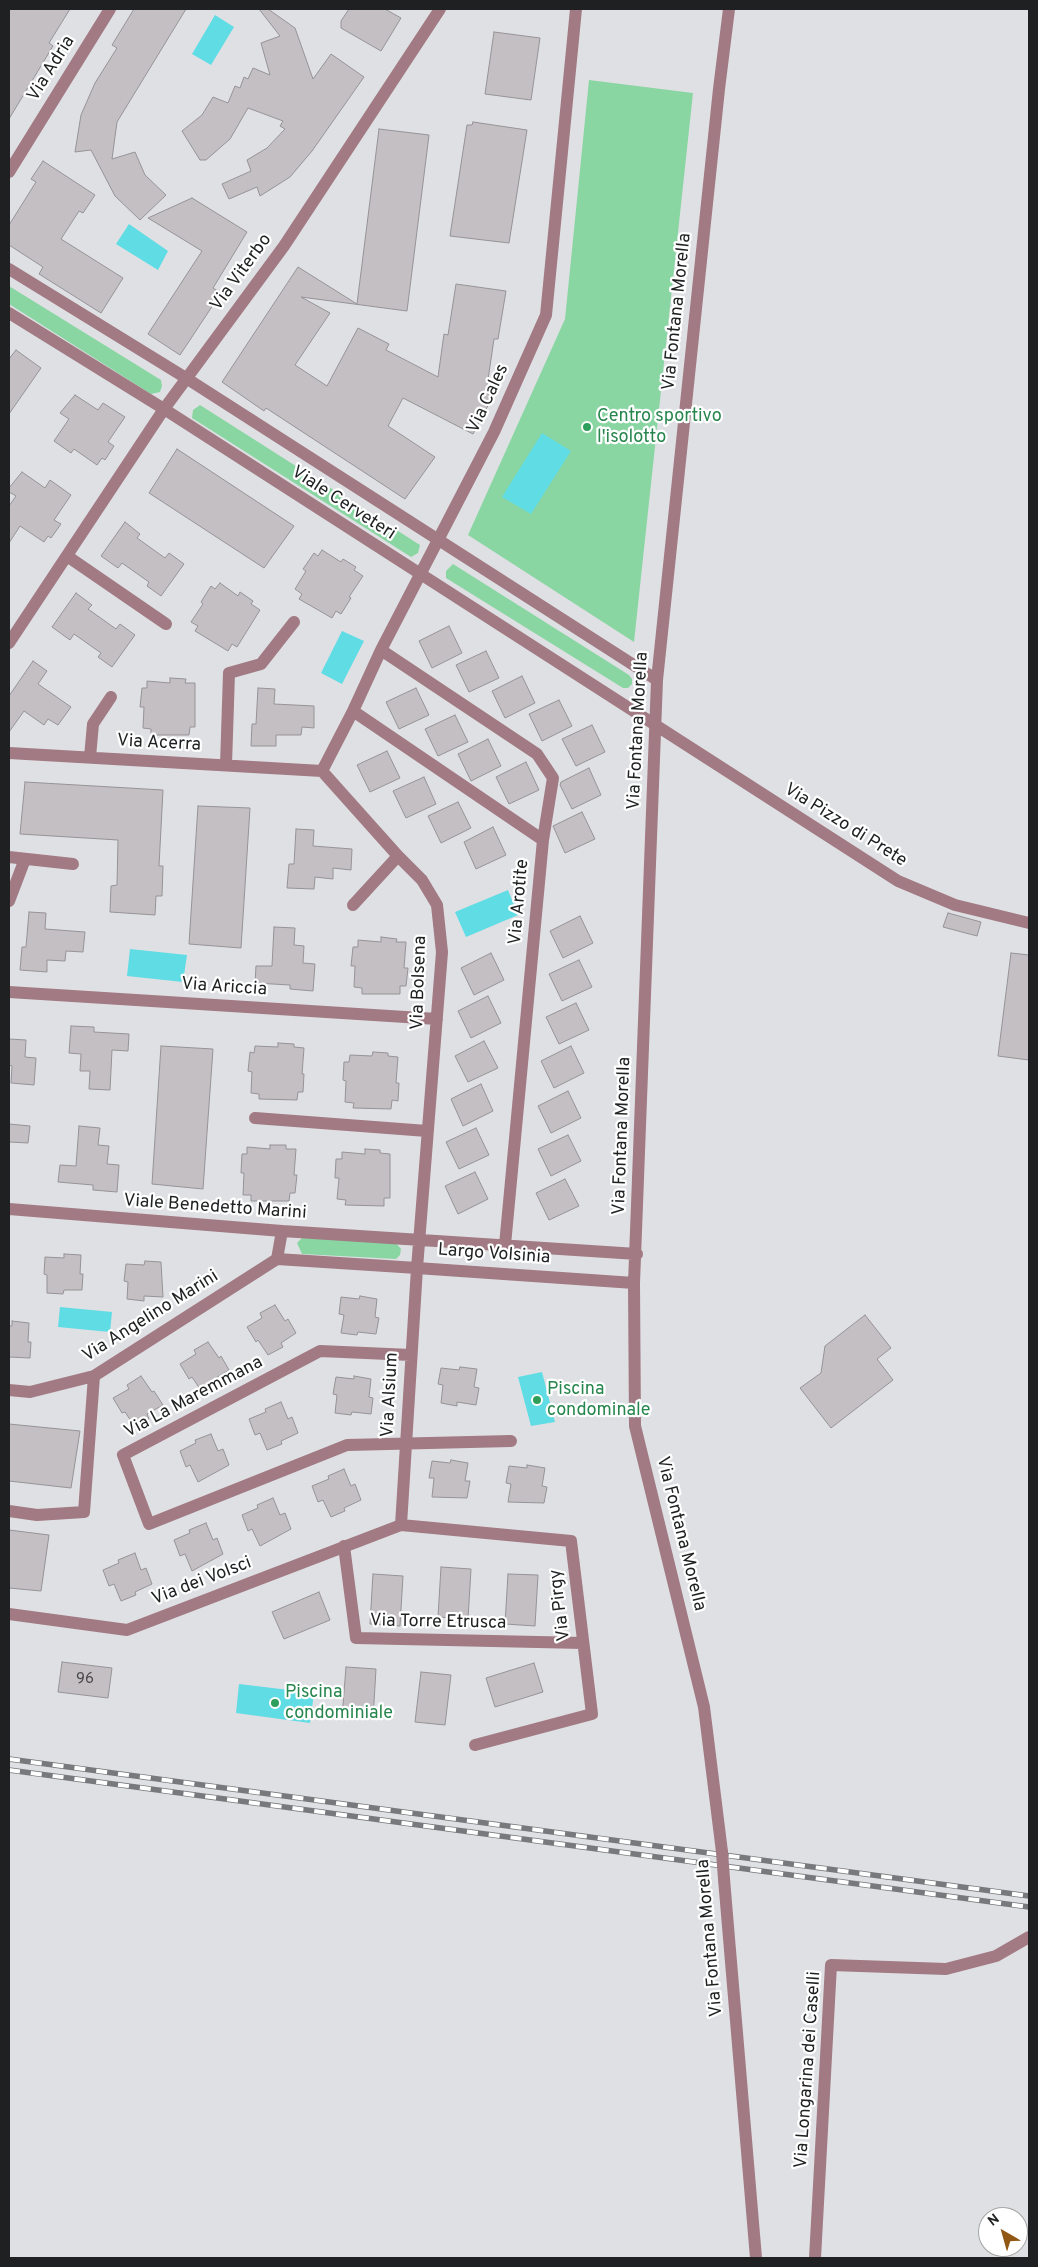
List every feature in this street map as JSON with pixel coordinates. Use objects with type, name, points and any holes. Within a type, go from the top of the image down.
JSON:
[{"type":"street","name":"Via Adria","points":[[9,172],[110,9]]},
{"type":"street","name":"Via Viterbo","points":[[9,643],[164,409],[284,246],[440,9]]},
{"type":"street","name":"Via Cales","points":[[322,771],[353,711],[381,650],[494,432],[546,315],[576,9]]},
{"type":"street","name":"Via Fontana Morella","points":[[729,9],[657,680],[634,1283],[635,1426],[704,1707],[722,1852],[756,2258]]},
{"type":"street","name":"Viale Cerveteri","points":[[9,269],[186,378],[657,680]]},
{"type":"street","name":"Viale Cerveteri","points":[[9,313],[164,409],[655,727]]},
{"type":"street","points":[[67,556],[166,624]]},
{"type":"street","name":"Via Acerra","points":[[226,766],[229,673],[261,664],[294,622]]},
{"type":"street","name":"Via Arotite","points":[[381,650],[537,754],[553,778],[543,840],[506,1245]]},
{"type":"street","name":"Via Acerra","points":[[90,757],[93,724],[111,698]]},
{"type":"street","points":[[353,711],[543,840]]},
{"type":"street","name":"Via Pizzo di Prete","points":[[655,727],[898,881],[955,905],[1029,923]]},
{"type":"street","name":"Via Acerra","points":[[9,753],[322,771]]},
{"type":"street","name":"Via Bolsena","points":[[322,771],[422,880],[437,905],[442,952],[420,1239]]},
{"type":"street","points":[[353,905],[398,856]]},
{"type":"street","points":[[9,857],[73,864]]},
{"type":"street","points":[[9,901],[25,859]]},
{"type":"street","name":"Via Ariccia","points":[[9,992],[437,1020]]},
{"type":"street","points":[[255,1118],[427,1131]]},
{"type":"street","name":"Viale Benedetto Marini","points":[[9,1209],[420,1239]]},
{"type":"street","points":[[282,1230],[277,1259],[417,1268]]},
{"type":"street","name":"Largo Volsinia","points":[[634,1283],[417,1268],[420,1239],[636,1254]]},
{"type":"street","name":"Via Angelino Marini","points":[[9,1390],[30,1392],[94,1376],[277,1259]]},
{"type":"street","name":"Via Alsium","points":[[401,1525],[417,1268]]},
{"type":"street","name":"Via La Maremmana","points":[[406,1445],[348,1445],[149,1524],[124,1455],[320,1351],[411,1355]]},
{"type":"street","points":[[9,1511],[37,1514],[84,1512],[94,1376]]},
{"type":"street","points":[[406,1445],[511,1441]]},
{"type":"street","name":"Via dei Volsci","points":[[9,1614],[127,1630],[401,1525]]},
{"type":"street","name":"Via Pirgy","points":[[401,1525],[571,1541],[592,1714],[475,1745]]},
{"type":"street","name":"Via Torre Etrusca","points":[[344,1546],[356,1638],[583,1643]]},
{"type":"street","name":"Via Longarina dei Caselli","points":[[815,2258],[831,1966],[946,1969],[996,1956],[1029,1937]]},
{"type":"green space","name":"Centro sportivo l'isolotto","points":[[589,80],[693,93],[634,642],[468,535],[565,319]]},
{"type":"green space","points":[[9,286],[161,380],[160,392],[151,394],[9,304]]},
{"type":"green space","points":[[200,405],[420,545],[418,553],[411,557],[192,418],[193,410]]},
{"type":"green space","points":[[453,564],[629,675],[632,679],[632,684],[628,688],[623,688],[446,578],[446,571]]},
{"type":"green space","points":[[302,1238],[395,1242],[401,1249],[400,1255],[396,1259],[302,1254],[297,1243]]},
{"type":"water","points":[[215,15],[234,27],[211,65],[192,54]]},
{"type":"water","points":[[129,224],[168,251],[158,270],[116,244]]},
{"type":"water","points":[[542,433],[571,451],[531,514],[502,497]]},
{"type":"water","points":[[342,631],[364,641],[342,684],[321,673]]},
{"type":"water","points":[[508,890],[518,915],[466,937],[455,912]]},
{"type":"water","points":[[130,949],[187,955],[183,982],[127,976]]},
{"type":"water","points":[[60,1307],[112,1312],[110,1332],[58,1327]]},
{"type":"water","name":"Piscina condominale","points":[[542,1372],[555,1422],[531,1426],[518,1377]]},
{"type":"water","name":"Piscina condominiale","points":[[239,1684],[314,1693],[310,1723],[236,1713]]},
{"type":"building","points":[[9,9],[70,9],[49,43],[53,46],[9,119]]},
{"type":"building","points":[[134,9],[186,9],[117,122],[112,159],[135,152],[145,175],[166,195],[140,220],[115,196],[91,150],[75,152],[81,115],[95,83],[117,48],[112,45]]},
{"type":"building","points":[[259,9],[268,9],[295,28],[313,79],[331,54],[364,77],[312,151],[290,177],[260,196],[257,187],[229,199],[222,184],[251,171],[247,160],[267,148],[285,129],[280,126],[283,121],[248,108],[230,139],[206,160],[200,160],[182,131],[202,115],[213,97],[228,103],[235,86],[240,88],[244,77],[248,79],[253,68],[270,75],[261,43],[280,36]]},
{"type":"building","points":[[349,9],[385,9],[401,18],[381,51],[341,28],[341,21]]},
{"type":"building","points":[[494,32],[540,38],[531,100],[485,94]]},
{"type":"building","points":[[473,122],[527,130],[509,243],[450,236],[467,125],[472,125]]},
{"type":"building","points":[[379,129],[429,135],[407,311],[301,297],[330,313],[295,365],[327,386],[358,328],[389,344],[386,350],[438,377],[444,334],[448,335],[456,284],[506,291],[498,339],[494,339],[486,393],[493,396],[473,434],[403,398],[388,426],[435,457],[405,499],[266,408],[264,411],[222,382],[298,267],[357,304]]},
{"type":"building","points":[[43,161],[95,195],[83,213],[79,211],[61,239],[123,278],[101,313],[39,274],[43,267],[9,245],[9,225],[36,182],[31,179]]},
{"type":"building","points":[[192,198],[247,232],[213,288],[221,293],[180,355],[148,334],[202,251],[148,218]]},
{"type":"building","points":[[16,350],[41,368],[9,414],[9,359]]},
{"type":"building","points":[[75,395],[98,410],[103,403],[125,417],[108,442],[114,446],[105,460],[102,458],[97,465],[74,449],[71,453],[54,441],[69,419],[60,413]]},
{"type":"building","points":[[177,449],[294,526],[264,568],[149,493]]},
{"type":"building","points":[[22,472],[45,488],[50,480],[71,495],[54,520],[61,524],[51,538],[48,536],[44,542],[20,526],[9,543],[9,506],[16,496],[9,492],[9,488]]},
{"type":"building","points":[[125,522],[140,534],[137,538],[165,558],[169,553],[184,564],[161,596],[147,586],[149,582],[122,563],[118,568],[101,556]]},
{"type":"building","points":[[322,550],[341,562],[343,559],[356,567],[354,570],[363,576],[349,597],[351,598],[341,614],[336,611],[332,618],[299,599],[302,594],[295,589],[306,571],[303,569],[314,553],[318,556]]},
{"type":"building","points":[[220,583],[238,596],[240,592],[253,601],[251,604],[260,610],[237,647],[232,644],[228,651],[195,631],[198,626],[191,622],[203,604],[201,602],[211,586],[215,589]]},
{"type":"building","points":[[76,593],[92,605],[88,609],[116,629],[120,624],[135,635],[112,667],[98,657],[101,653],[74,634],[70,640],[52,627]]},
{"type":"building","points":[[449,626],[462,653],[432,668],[419,641]]},
{"type":"building","points":[[486,651],[499,678],[469,692],[456,665]]},
{"type":"building","points":[[33,661],[47,671],[38,684],[71,707],[58,725],[48,719],[44,725],[24,711],[9,732],[9,696]]},
{"type":"building","points":[[522,676],[535,703],[505,718],[492,691]]},
{"type":"building","points":[[170,678],[186,679],[185,683],[195,683],[195,727],[190,727],[189,735],[151,735],[151,729],[143,728],[144,707],[140,707],[142,688],[147,688],[147,681],[170,683]]},
{"type":"building","points":[[258,688],[275,689],[274,704],[314,706],[314,728],[302,727],[301,735],[276,735],[276,746],[251,746],[252,724],[256,724]]},
{"type":"building","points":[[416,688],[429,715],[399,729],[386,702]]},
{"type":"building","points":[[559,700],[572,726],[542,741],[529,714]]},
{"type":"building","points":[[455,715],[468,742],[438,756],[425,729]]},
{"type":"building","points":[[592,725],[605,752],[576,766],[562,739]]},
{"type":"building","points":[[488,739],[501,766],[471,781],[458,754]]},
{"type":"building","points":[[387,751],[400,778],[370,792],[357,765]]},
{"type":"building","points":[[526,762],[539,790],[509,804],[496,777]]},
{"type":"building","points":[[589,768],[601,795],[572,809],[560,785],[561,782]]},
{"type":"building","points":[[424,777],[436,804],[406,818],[393,791]]},
{"type":"building","points":[[25,782],[163,790],[159,866],[163,866],[162,896],[156,896],[155,915],[110,912],[111,886],[117,885],[118,840],[20,834]]},
{"type":"building","points":[[458,802],[471,828],[441,843],[428,816]]},
{"type":"building","points":[[198,806],[250,808],[241,948],[189,944]]},
{"type":"building","points":[[582,812],[595,839],[565,853],[553,826]]},
{"type":"building","points":[[493,827],[506,855],[476,869],[464,842]]},
{"type":"building","points":[[296,829],[314,830],[313,846],[352,849],[351,870],[333,868],[333,879],[315,877],[314,889],[287,888],[289,864],[294,864]]},
{"type":"building","points":[[29,912],[46,913],[45,929],[85,932],[83,952],[66,951],[65,961],[47,960],[47,972],[20,970],[22,947],[26,947]]},
{"type":"building","points":[[948,913],[981,922],[977,936],[943,927]]},
{"type":"building","points":[[580,916],[593,943],[563,958],[550,931]]},
{"type":"building","points":[[274,927],[295,928],[294,945],[304,946],[303,963],[315,964],[313,991],[290,989],[290,985],[255,983],[256,966],[272,966]]},
{"type":"building","points":[[381,937],[397,939],[396,942],[406,942],[404,968],[408,968],[406,986],[400,986],[400,994],[362,994],[362,988],[354,987],[355,966],[351,966],[353,947],[358,947],[358,940],[381,942]]},
{"type":"building","points":[[491,953],[504,980],[474,995],[461,968]]},
{"type":"building","points":[[1011,953],[1029,955],[1029,1060],[998,1056]]},
{"type":"building","points":[[579,960],[592,987],[562,1001],[549,974]]},
{"type":"building","points":[[488,996],[501,1023],[471,1038],[458,1011]]},
{"type":"building","points":[[576,1003],[589,1030],[559,1044],[546,1017]]},
{"type":"building","points":[[71,1026],[94,1027],[94,1032],[129,1034],[128,1051],[112,1050],[110,1090],[89,1089],[90,1071],[80,1071],[81,1054],[69,1053]]},
{"type":"building","points":[[9,1039],[26,1040],[25,1057],[36,1058],[34,1085],[11,1083],[12,1066],[9,1065]]},
{"type":"building","points":[[484,1041],[498,1068],[468,1082],[455,1056]]},
{"type":"building","points":[[278,1043],[294,1044],[294,1047],[304,1048],[303,1092],[298,1092],[297,1100],[259,1099],[259,1094],[251,1093],[252,1072],[248,1071],[250,1052],[254,1053],[255,1046],[278,1047]]},
{"type":"building","points":[[161,1046],[213,1049],[203,1189],[152,1184]]},
{"type":"building","points":[[571,1046],[584,1073],[554,1088],[541,1061]]},
{"type":"building","points":[[373,1052],[388,1053],[388,1056],[398,1057],[396,1083],[399,1083],[398,1101],[392,1100],[391,1109],[353,1108],[354,1103],[345,1102],[346,1081],[343,1080],[344,1062],[349,1062],[350,1055],[372,1056]]},
{"type":"building","points":[[481,1084],[493,1111],[463,1126],[451,1099]]},
{"type":"building","points":[[568,1091],[581,1118],[551,1133],[538,1106]]},
{"type":"building","points":[[9,1124],[30,1126],[28,1143],[9,1142]]},
{"type":"building","points":[[79,1126],[100,1128],[98,1145],[109,1146],[107,1164],[119,1165],[117,1192],[93,1190],[93,1185],[58,1182],[60,1165],[76,1166]]},
{"type":"building","points":[[476,1128],[489,1155],[459,1169],[446,1142]]},
{"type":"building","points":[[568,1135],[581,1161],[551,1176],[538,1149]]},
{"type":"building","points":[[270,1145],[286,1145],[286,1149],[296,1149],[294,1175],[297,1175],[295,1193],[290,1193],[289,1201],[251,1201],[251,1195],[243,1195],[244,1173],[241,1173],[242,1154],[247,1154],[247,1147],[270,1149]]},
{"type":"building","points":[[365,1149],[380,1150],[380,1153],[390,1154],[390,1198],[384,1198],[384,1206],[345,1205],[346,1200],[337,1199],[339,1178],[335,1178],[336,1159],[342,1159],[342,1152],[365,1154]]},
{"type":"building","points":[[475,1172],[488,1199],[458,1214],[445,1186]]},
{"type":"building","points":[[565,1179],[579,1206],[549,1220],[536,1193]]},
{"type":"building","points":[[64,1254],[81,1255],[80,1274],[83,1274],[82,1290],[64,1290],[63,1294],[47,1293],[47,1275],[44,1274],[45,1257],[64,1258]]},
{"type":"building","points":[[145,1261],[161,1262],[163,1297],[144,1296],[144,1301],[127,1299],[128,1282],[124,1281],[126,1264],[144,1265]]},
{"type":"building","points":[[360,1296],[377,1299],[375,1317],[379,1318],[376,1334],[358,1332],[357,1335],[341,1333],[344,1315],[339,1314],[341,1297],[359,1299]]},
{"type":"building","points":[[275,1305],[285,1321],[288,1319],[296,1333],[281,1343],[283,1347],[268,1355],[258,1340],[256,1342],[247,1327],[262,1318],[260,1313]]},
{"type":"building","points":[[865,1315],[891,1348],[877,1359],[893,1380],[831,1428],[800,1388],[821,1373],[825,1346]]},
{"type":"building","points":[[12,1321],[29,1323],[28,1342],[31,1342],[30,1358],[9,1357],[9,1326],[12,1326]]},
{"type":"building","points":[[208,1342],[219,1358],[221,1356],[229,1370],[214,1379],[216,1384],[202,1392],[192,1377],[189,1379],[180,1364],[196,1354],[194,1350]]},
{"type":"building","points":[[460,1367],[477,1369],[474,1387],[479,1388],[476,1405],[457,1402],[457,1406],[441,1403],[443,1385],[438,1384],[441,1368],[459,1370]]},
{"type":"building","points":[[141,1376],[163,1405],[147,1414],[149,1419],[135,1427],[125,1412],[122,1413],[113,1398],[129,1389],[127,1385]]},
{"type":"building","points":[[354,1376],[371,1379],[369,1397],[373,1398],[371,1414],[352,1412],[351,1415],[335,1413],[337,1395],[333,1394],[336,1377],[354,1379]]},
{"type":"building","points":[[281,1402],[288,1419],[292,1417],[298,1433],[281,1441],[282,1444],[267,1450],[260,1433],[255,1435],[249,1419],[266,1412],[265,1409]]},
{"type":"building","points":[[9,1424],[80,1431],[71,1488],[9,1481]]},
{"type":"building","points":[[211,1434],[218,1451],[223,1449],[229,1465],[198,1482],[190,1465],[186,1467],[180,1451],[196,1443],[195,1440]]},
{"type":"building","points":[[451,1460],[468,1463],[465,1481],[470,1481],[467,1498],[432,1497],[434,1478],[429,1478],[432,1461],[450,1463]]},
{"type":"building","points":[[527,1465],[545,1468],[542,1486],[547,1487],[544,1503],[508,1502],[511,1484],[506,1483],[509,1466],[527,1468]]},
{"type":"building","points":[[344,1469],[351,1486],[355,1484],[361,1500],[344,1508],[345,1511],[331,1517],[323,1500],[318,1502],[312,1486],[329,1479],[328,1476]]},
{"type":"building","points":[[273,1498],[280,1515],[285,1513],[291,1529],[260,1546],[252,1529],[248,1531],[242,1515],[258,1508],[257,1505]]},
{"type":"building","points":[[206,1523],[213,1540],[217,1538],[223,1554],[192,1571],[185,1554],[180,1556],[174,1540],[190,1533],[189,1530]]},
{"type":"building","points":[[9,1530],[49,1535],[41,1591],[9,1588]]},
{"type":"building","points":[[135,1553],[141,1570],[146,1568],[152,1584],[135,1592],[136,1595],[121,1601],[114,1584],[109,1586],[103,1570],[119,1563],[118,1560]]},
{"type":"building","points":[[441,1567],[471,1569],[468,1619],[438,1617]]},
{"type":"building","points":[[373,1574],[403,1576],[400,1626],[370,1624]]},
{"type":"building","points":[[508,1574],[538,1575],[535,1626],[505,1624]]},
{"type":"building","points":[[319,1592],[330,1620],[284,1639],[272,1612]]},
{"type":"building","points":[[62,1662],[112,1668],[108,1698],[58,1692]]},
{"type":"building","points":[[534,1663],[543,1692],[495,1707],[486,1678]]},
{"type":"building","points":[[346,1667],[376,1669],[373,1719],[342,1717]]},
{"type":"building","points":[[421,1672],[451,1675],[445,1725],[415,1722]]},
{"type":"railway","points":[[9,1759],[1029,1896]]},
{"type":"railway","points":[[9,1770],[1029,1907]]},
{"type":"place","name":"Centro sportivo l'isolotto","points":[[587,427]]},
{"type":"place","name":"Piscina condominale","points":[[537,1400]]},
{"type":"place","name":"Piscina condominiale","points":[[275,1703]]}]
